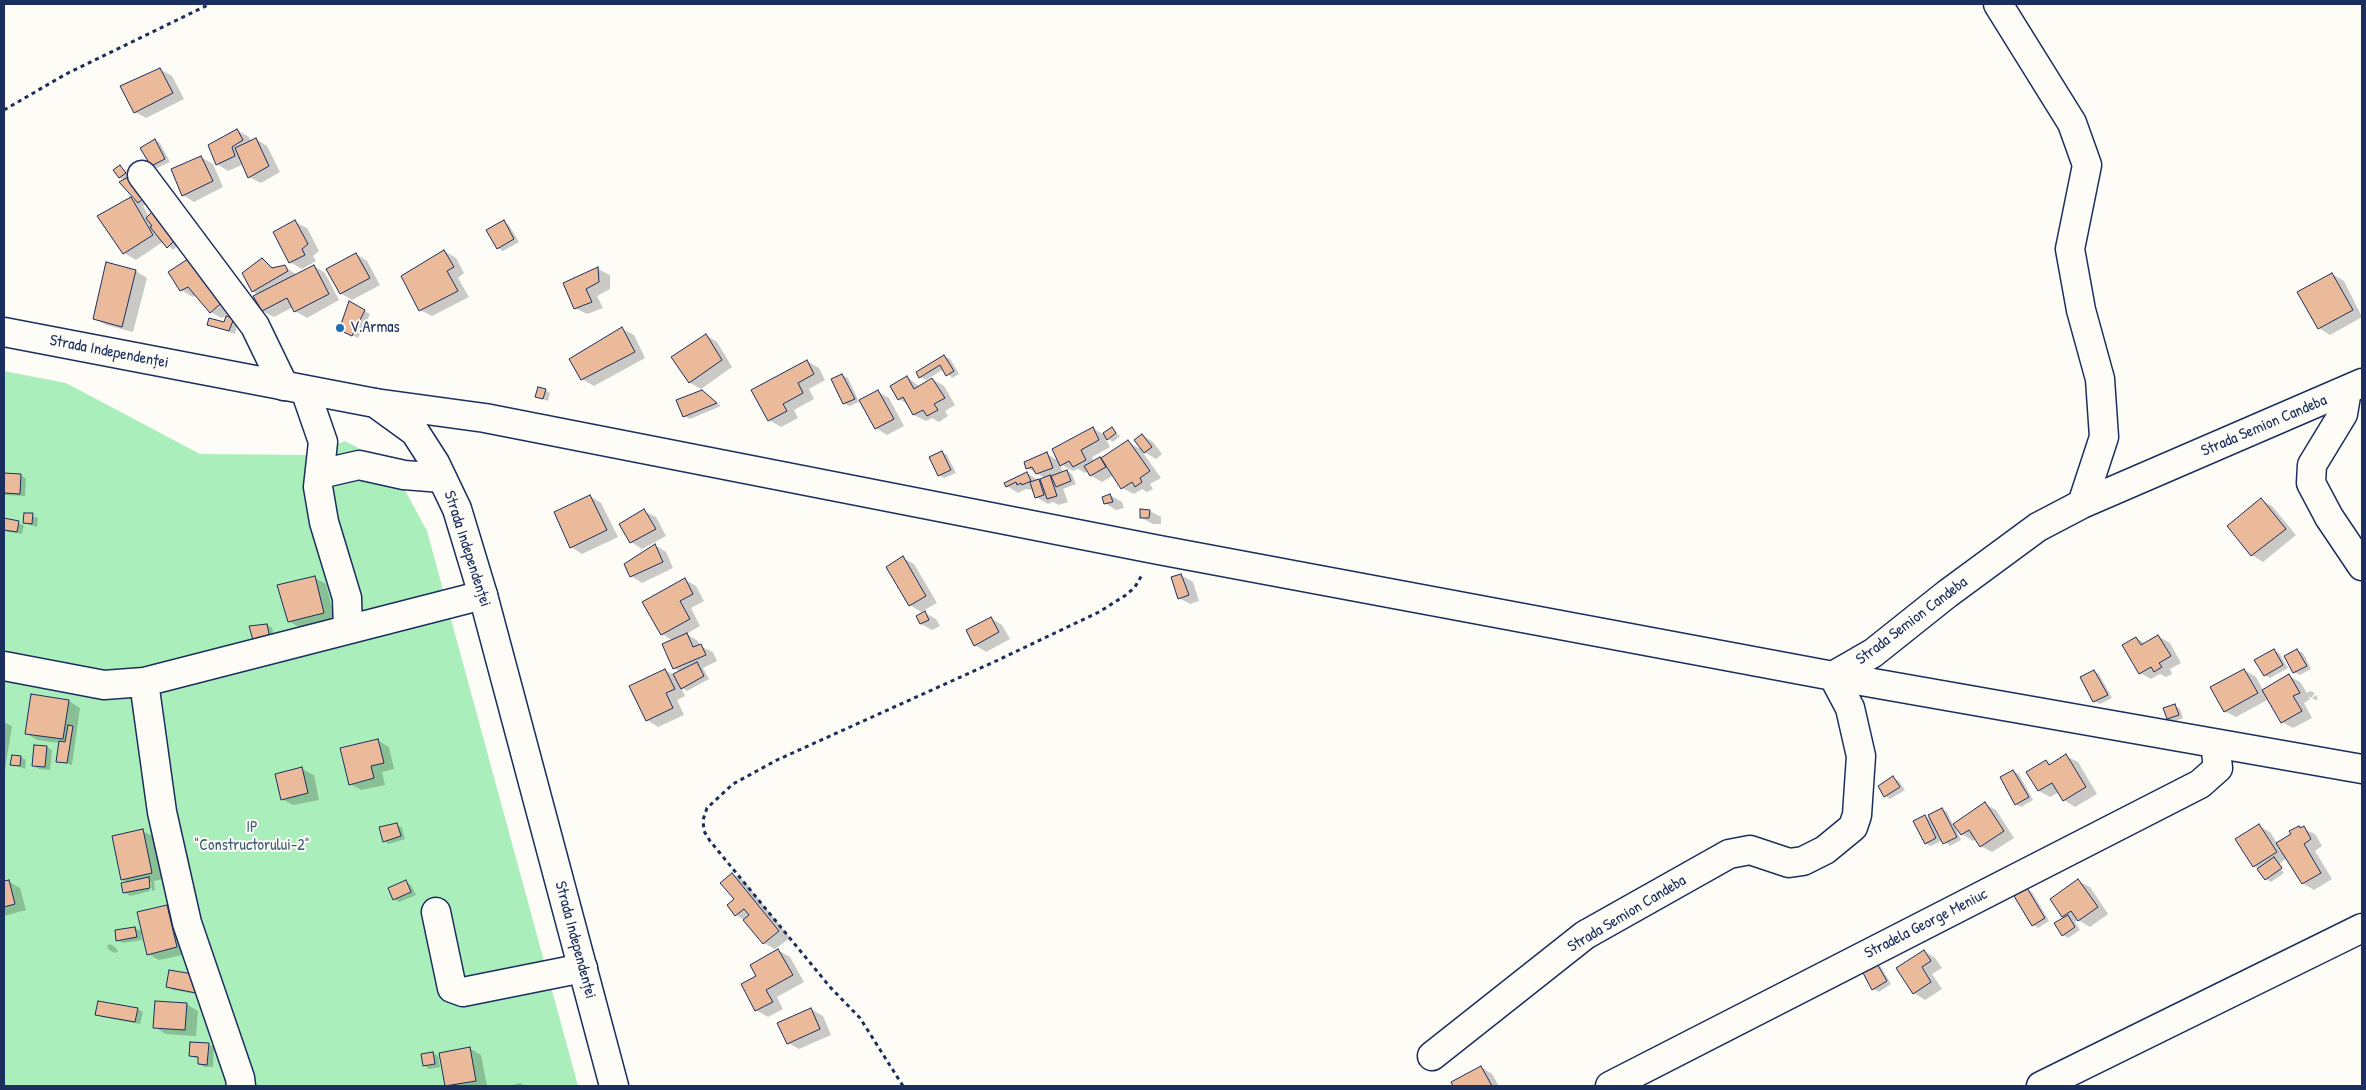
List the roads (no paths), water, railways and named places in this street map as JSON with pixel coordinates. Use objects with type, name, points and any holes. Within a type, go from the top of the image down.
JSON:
[{"type":"street","points":[[1998,4],[2072,123],[2088,165],[2070,249],[2081,310],[2100,379],[2104,437],[2082,504]]},
{"type":"street","points":[[142,175],[255,326],[294,388],[323,442],[318,488],[324,522],[347,598],[348,630]]},
{"type":"street","name":"Strada Independenței","points":[[4,332],[375,403],[415,432],[435,463],[457,509],[483,595],[614,1086]]},
{"type":"street","points":[[2354,387],[2343,414],[2312,465],[2311,483],[2329,517],[2362,566]]},
{"type":"street","name":"Strada Semion Candeba","points":[[1432,1056],[1585,935],[1729,854],[1750,850],[1789,863],[1803,861],[1824,850],[1853,827],[1857,815],[1860,756],[1850,708],[1833,676],[1873,653],[1947,594],[2038,527],[2082,504],[2354,387]]},
{"type":"street","points":[[375,403],[485,418],[1159,550],[1833,676],[2362,769]]},
{"type":"street","points":[[320,474],[359,465],[404,474],[442,478]]},
{"type":"street","points":[[4,666],[104,686],[144,682],[483,595]]},
{"type":"street","points":[[144,682],[162,812],[186,923],[240,1078],[241,1086]]},
{"type":"street","name":"Stradela George Meniuc","points":[[1610,1086],[2200,784],[2218,768],[2215,744]]},
{"type":"street","points":[[436,912],[452,988],[462,992],[583,968]]},
{"type":"street","points":[[2041,1086],[2362,928]]},
{"type":"place","name":"V.Armas","points":[[340,328]]},
{"type":"park label","name":"IP \"Constructorului-2\"","points":[[252,837]]}]
